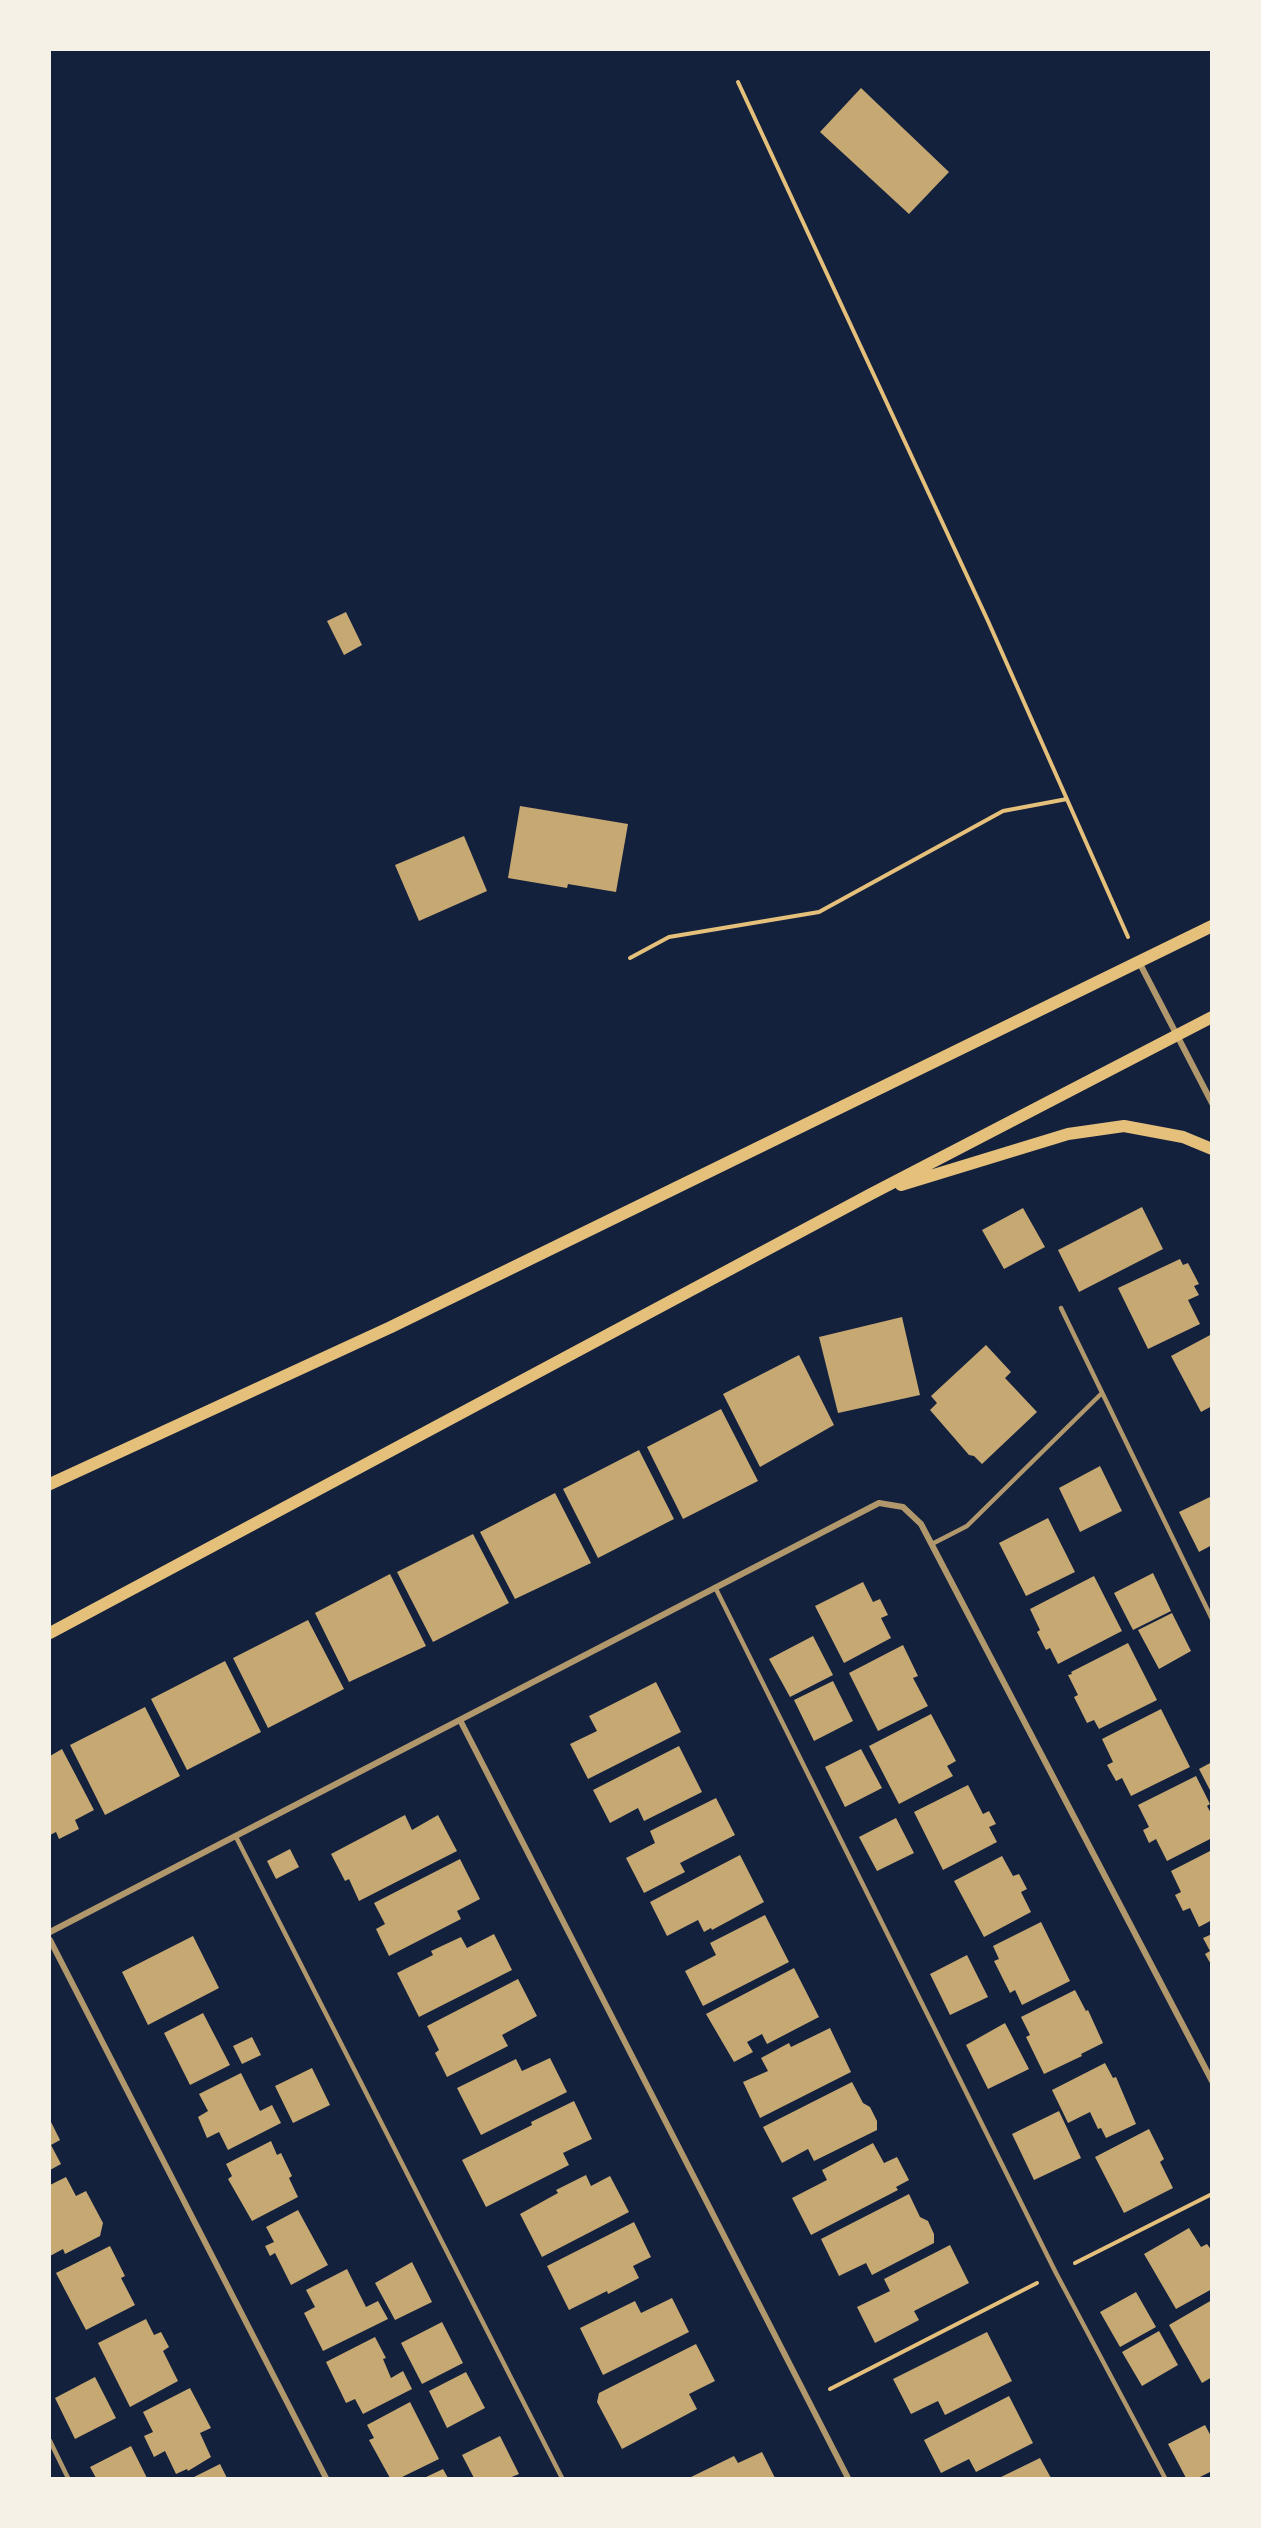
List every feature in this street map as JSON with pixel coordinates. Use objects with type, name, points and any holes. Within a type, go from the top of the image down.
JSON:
[{"type":"main road","points":[[50,1484],[391,1327],[1212,926]]},
{"type":"main road","points":[[50,1633],[871,1194],[1212,1017]]},
{"type":"main road","points":[[871,1194],[1068,1134],[1124,1126],[1183,1137],[1212,1149]]},
{"type":"street","points":[[1139,962],[1212,1103]]},
{"type":"street","points":[[50,1932],[879,1503],[903,1508],[921,1524],[1212,2081]]},
{"type":"street","points":[[460,1720],[848,2478]]},
{"type":"street","points":[[50,1940],[326,2478]]},
{"type":"lane","points":[[1061,1308],[1212,1619]]},
{"type":"lane","points":[[932,1544],[967,1526],[1101,1394]]},
{"type":"lane","points":[[715,1587],[1056,2273],[1166,2478]]},
{"type":"lane","points":[[236,1837],[561,2478]]},
{"type":"lane","points":[[50,2441],[68,2478]]},
{"type":"path","points":[[738,82],[978,600],[1139,962]]},
{"type":"path","points":[[630,958],[669,937],[819,912],[1003,811],[1067,799]]},
{"type":"path","points":[[808,2401],[1212,2194]]},
{"type":"building","points":[[861,88],[949,172],[909,214],[820,132]]},
{"type":"building","points":[[346,612],[362,645],[344,655],[327,621]]},
{"type":"building","points":[[520,806],[628,824],[616,892],[568,884],[567,888],[508,878]]},
{"type":"building","points":[[464,836],[487,891],[419,921],[395,865]]},
{"type":"building","points":[[1142,1207],[1163,1249],[1079,1292],[1058,1250]]},
{"type":"building","points":[[1023,1208],[1045,1247],[1004,1269],[982,1230]]},
{"type":"building","points":[[1180,1259],[1183,1265],[1188,1263],[1199,1284],[1194,1286],[1199,1295],[1188,1300],[1200,1324],[1148,1349],[1118,1288]]},
{"type":"building","points":[[902,1317],[920,1395],[838,1413],[819,1337]]},
{"type":"building","points":[[1212,1334],[1212,1406],[1201,1412],[1171,1356]]},
{"type":"building","points":[[986,1345],[1011,1372],[1005,1378],[1037,1412],[982,1464],[974,1456],[969,1455],[930,1410],[937,1403],[931,1396]]},
{"type":"building","points":[[799,1355],[834,1425],[760,1467],[723,1394]]},
{"type":"building","points":[[721,1409],[758,1481],[683,1519],[647,1447]]},
{"type":"building","points":[[639,1450],[674,1519],[598,1558],[563,1489]]},
{"type":"building","points":[[1100,1466],[1122,1511],[1080,1532],[1059,1488]]},
{"type":"building","points":[[555,1493],[591,1563],[515,1599],[480,1532]]},
{"type":"building","points":[[1212,1496],[1212,1545],[1199,1552],[1179,1512]]},
{"type":"building","points":[[1048,1518],[1075,1572],[1026,1596],[999,1543]]},
{"type":"building","points":[[473,1534],[509,1603],[433,1642],[397,1572]]},
{"type":"building","points":[[1153,1573],[1171,1611],[1133,1630],[1114,1593]]},
{"type":"building","points":[[390,1574],[426,1646],[349,1682],[315,1613]]},
{"type":"building","points":[[1094,1576],[1122,1631],[1058,1664],[1050,1648],[1046,1650],[1037,1632],[1040,1630],[1030,1609]]},
{"type":"building","points":[[863,1582],[873,1602],[880,1599],[888,1615],[881,1618],[891,1638],[844,1663],[815,1606]]},
{"type":"building","points":[[1172,1613],[1191,1651],[1159,1669],[1138,1630]]},
{"type":"building","points":[[308,1620],[344,1689],[268,1728],[233,1658]]},
{"type":"building","points":[[813,1636],[833,1675],[790,1697],[769,1659]]},
{"type":"building","points":[[1128,1643],[1157,1700],[1099,1729],[1094,1720],[1087,1723],[1074,1697],[1078,1695],[1068,1675]]},
{"type":"building","points":[[903,1645],[918,1676],[913,1678],[928,1706],[878,1731],[849,1673]]},
{"type":"building","points":[[225,1661],[261,1732],[187,1770],[151,1699]]},
{"type":"building","points":[[833,1681],[853,1721],[814,1741],[794,1700]]},
{"type":"building","points":[[656,1682],[681,1732],[588,1779],[570,1744],[597,1731],[589,1716]]},
{"type":"building","points":[[145,1707],[180,1776],[105,1815],[70,1745]]},
{"type":"building","points":[[1161,1709],[1190,1767],[1131,1796],[1122,1778],[1116,1781],[1107,1765],[1113,1762],[1102,1739]]},
{"type":"building","points":[[931,1714],[956,1761],[947,1766],[953,1776],[899,1804],[869,1746]]},
{"type":"building","points":[[679,1746],[702,1792],[644,1821],[638,1808],[610,1823],[593,1790]]},
{"type":"building","points":[[62,1749],[94,1810],[75,1820],[79,1829],[59,1839],[56,1832],[50,1835],[50,1756]]},
{"type":"building","points":[[861,1749],[882,1788],[845,1807],[825,1767]]},
{"type":"building","points":[[1212,1762],[1212,1794],[1199,1769]]},
{"type":"building","points":[[1196,1776],[1210,1804],[1207,1806],[1212,1815],[1212,1838],[1167,1861],[1156,1839],[1149,1843],[1143,1830],[1149,1827],[1138,1805]]},
{"type":"building","points":[[968,1785],[983,1814],[989,1811],[996,1824],[989,1827],[997,1842],[943,1870],[914,1812]]},
{"type":"building","points":[[716,1798],[735,1835],[680,1863],[685,1872],[644,1893],[626,1858],[655,1843],[650,1831]]},
{"type":"building","points":[[405,1815],[412,1830],[438,1815],[457,1851],[359,1901],[349,1879],[345,1881],[331,1854]]},
{"type":"building","points":[[896,1818],[914,1853],[877,1871],[859,1837]]},
{"type":"building","points":[[290,1849],[299,1867],[276,1879],[267,1861]]},
{"type":"building","points":[[1212,1850],[1212,1920],[1199,1927],[1190,1908],[1183,1911],[1175,1895],[1181,1892],[1171,1871]]},
{"type":"building","points":[[740,1855],[764,1902],[712,1930],[711,1928],[704,1932],[698,1920],[667,1936],[650,1902]]},
{"type":"building","points":[[1002,1856],[1013,1876],[1019,1874],[1027,1889],[1021,1892],[1031,1912],[984,1937],[954,1881]]},
{"type":"building","points":[[460,1859],[480,1899],[457,1911],[461,1919],[389,1956],[376,1929],[385,1924],[374,1903]]},
{"type":"building","points":[[765,1915],[789,1962],[703,2006],[685,1971],[716,1955],[710,1943]]},
{"type":"building","points":[[1041,1922],[1070,1981],[1022,2005],[1015,1990],[1010,1993],[994,1961],[999,1959],[993,1946]]},
{"type":"building","points":[[494,1934],[512,1970],[419,2017],[397,1973],[433,1955],[431,1951],[461,1937],[467,1948]]},
{"type":"building","points":[[1212,1934],[1212,1966],[1205,1954],[1210,1951],[1203,1938]]},
{"type":"building","points":[[193,1936],[219,1988],[148,2025],[122,1972]]},
{"type":"building","points":[[967,1955],[988,1997],[950,2015],[930,1974]]},
{"type":"building","points":[[794,1968],[819,2017],[767,2044],[762,2034],[747,2042],[753,2052],[734,2062],[706,2014]]},
{"type":"building","points":[[518,1979],[537,2016],[502,2035],[508,2046],[447,2077],[435,2053],[439,2050],[427,2026]]},
{"type":"building","points":[[1075,1990],[1086,2011],[1088,2010],[1103,2043],[1044,2074],[1026,2037],[1030,2035],[1021,2017]]},
{"type":"building","points":[[203,2013],[230,2065],[190,2085],[164,2033]]},
{"type":"building","points":[[1005,2023],[1029,2069],[988,2089],[966,2045]]},
{"type":"building","points":[[830,2028],[851,2072],[760,2118],[743,2082],[768,2071],[761,2058],[789,2043],[791,2047]]},
{"type":"building","points":[[252,2037],[261,2055],[242,2064],[233,2046]]},
{"type":"building","points":[[550,2058],[567,2092],[481,2135],[457,2088],[516,2059],[522,2071]]},
{"type":"building","points":[[1105,2063],[1113,2078],[1116,2077],[1136,2124],[1106,2138],[1101,2128],[1098,2129],[1090,2112],[1068,2123],[1052,2090]]},
{"type":"building","points":[[312,2068],[330,2105],[293,2123],[275,2086]]},
{"type":"building","points":[[241,2073],[260,2111],[272,2105],[281,2123],[228,2150],[219,2132],[207,2138],[198,2117],[208,2111],[199,2094]]},
{"type":"building","points":[[852,2082],[863,2103],[870,2107],[877,2121],[877,2130],[814,2161],[808,2149],[782,2163],[763,2127]]},
{"type":"building","points":[[574,2101],[592,2139],[563,2153],[569,2165],[486,2207],[462,2160]]},
{"type":"building","points":[[1059,2111],[1081,2158],[1034,2180],[1012,2134]]},
{"type":"building","points":[[50,2120],[60,2140],[51,2145],[61,2164],[50,2170]]},
{"type":"building","points":[[1149,2129],[1164,2159],[1160,2162],[1173,2188],[1124,2213],[1095,2157]]},
{"type":"building","points":[[271,2141],[277,2155],[281,2153],[292,2176],[289,2178],[298,2197],[252,2221],[228,2179],[232,2176],[226,2164]]},
{"type":"building","points":[[873,2143],[884,2163],[897,2157],[909,2180],[896,2187],[898,2190],[811,2235],[792,2198],[827,2180],[822,2170]]},
{"type":"building","points":[[586,2175],[591,2186],[610,2176],[629,2212],[542,2257],[520,2214],[558,2193],[556,2190]]},
{"type":"building","points":[[66,2177],[76,2196],[86,2191],[103,2223],[100,2236],[65,2254],[63,2249],[50,2256],[50,2185]]},
{"type":"building","points":[[909,2194],[920,2217],[928,2221],[934,2234],[934,2243],[872,2275],[866,2263],[839,2276],[821,2239]]},
{"type":"building","points":[[298,2210],[328,2265],[291,2285],[275,2253],[270,2256],[265,2246],[274,2242],[266,2227]]},
{"type":"building","points":[[634,2222],[651,2257],[633,2266],[639,2278],[569,2310],[547,2266]]},
{"type":"building","points":[[1189,2228],[1201,2247],[1207,2244],[1212,2251],[1212,2289],[1176,2309],[1144,2254]]},
{"type":"building","points":[[950,2245],[969,2283],[914,2311],[919,2320],[875,2343],[857,2307],[890,2291],[884,2279]]},
{"type":"building","points":[[110,2246],[125,2276],[121,2278],[135,2305],[86,2330],[56,2273]]},
{"type":"building","points":[[412,2262],[432,2302],[395,2320],[375,2283]]},
{"type":"building","points":[[347,2269],[366,2307],[378,2301],[388,2319],[323,2351],[304,2313],[315,2307],[306,2290]]},
{"type":"building","points":[[1136,2292],[1156,2327],[1120,2347],[1100,2312]]},
{"type":"building","points":[[672,2298],[689,2332],[603,2375],[580,2328],[635,2301],[641,2313]]},
{"type":"building","points":[[1212,2300],[1212,2377],[1202,2383],[1169,2325]]},
{"type":"building","points":[[146,2319],[154,2335],[161,2332],[169,2347],[163,2351],[178,2381],[130,2407],[98,2343]]},
{"type":"building","points":[[442,2322],[463,2363],[422,2384],[401,2343]]},
{"type":"building","points":[[1159,2331],[1178,2365],[1142,2386],[1122,2352]]},
{"type":"building","points":[[987,2332],[1012,2381],[945,2415],[938,2401],[911,2414],[893,2379]]},
{"type":"building","points":[[375,2337],[386,2358],[383,2359],[391,2378],[403,2371],[412,2389],[363,2414],[355,2399],[346,2403],[326,2362]]},
{"type":"building","points":[[696,2344],[715,2381],[689,2394],[697,2409],[622,2449],[597,2402],[599,2393]]},
{"type":"building","points":[[466,2372],[485,2408],[447,2428],[429,2391]]},
{"type":"building","points":[[95,2377],[116,2418],[75,2439],[55,2398]]},
{"type":"building","points":[[190,2388],[211,2428],[200,2433],[211,2457],[188,2471],[187,2469],[176,2474],[165,2451],[154,2457],[144,2436],[153,2432],[143,2412]]},
{"type":"building","points":[[1009,2396],[1033,2443],[976,2472],[969,2459],[941,2473],[924,2440]]},
{"type":"building","points":[[410,2402],[439,2459],[400,2478],[390,2478],[369,2440],[374,2438],[367,2425]]},
{"type":"building","points":[[1205,2425],[1212,2438],[1212,2471],[1198,2478],[1186,2478],[1168,2444]]},
{"type":"building","points":[[500,2436],[519,2474],[509,2478],[474,2478],[462,2455]]},
{"type":"building","points":[[131,2446],[147,2478],[96,2478],[90,2467]]},
{"type":"building","points":[[762,2452],[775,2478],[689,2478],[734,2456],[738,2463]]},
{"type":"building","points":[[1040,2458],[1051,2478],[999,2478]]},
{"type":"building","points":[[220,2464],[227,2478],[192,2478]]},
{"type":"building","points":[[443,2469],[448,2478],[424,2478]]}]
